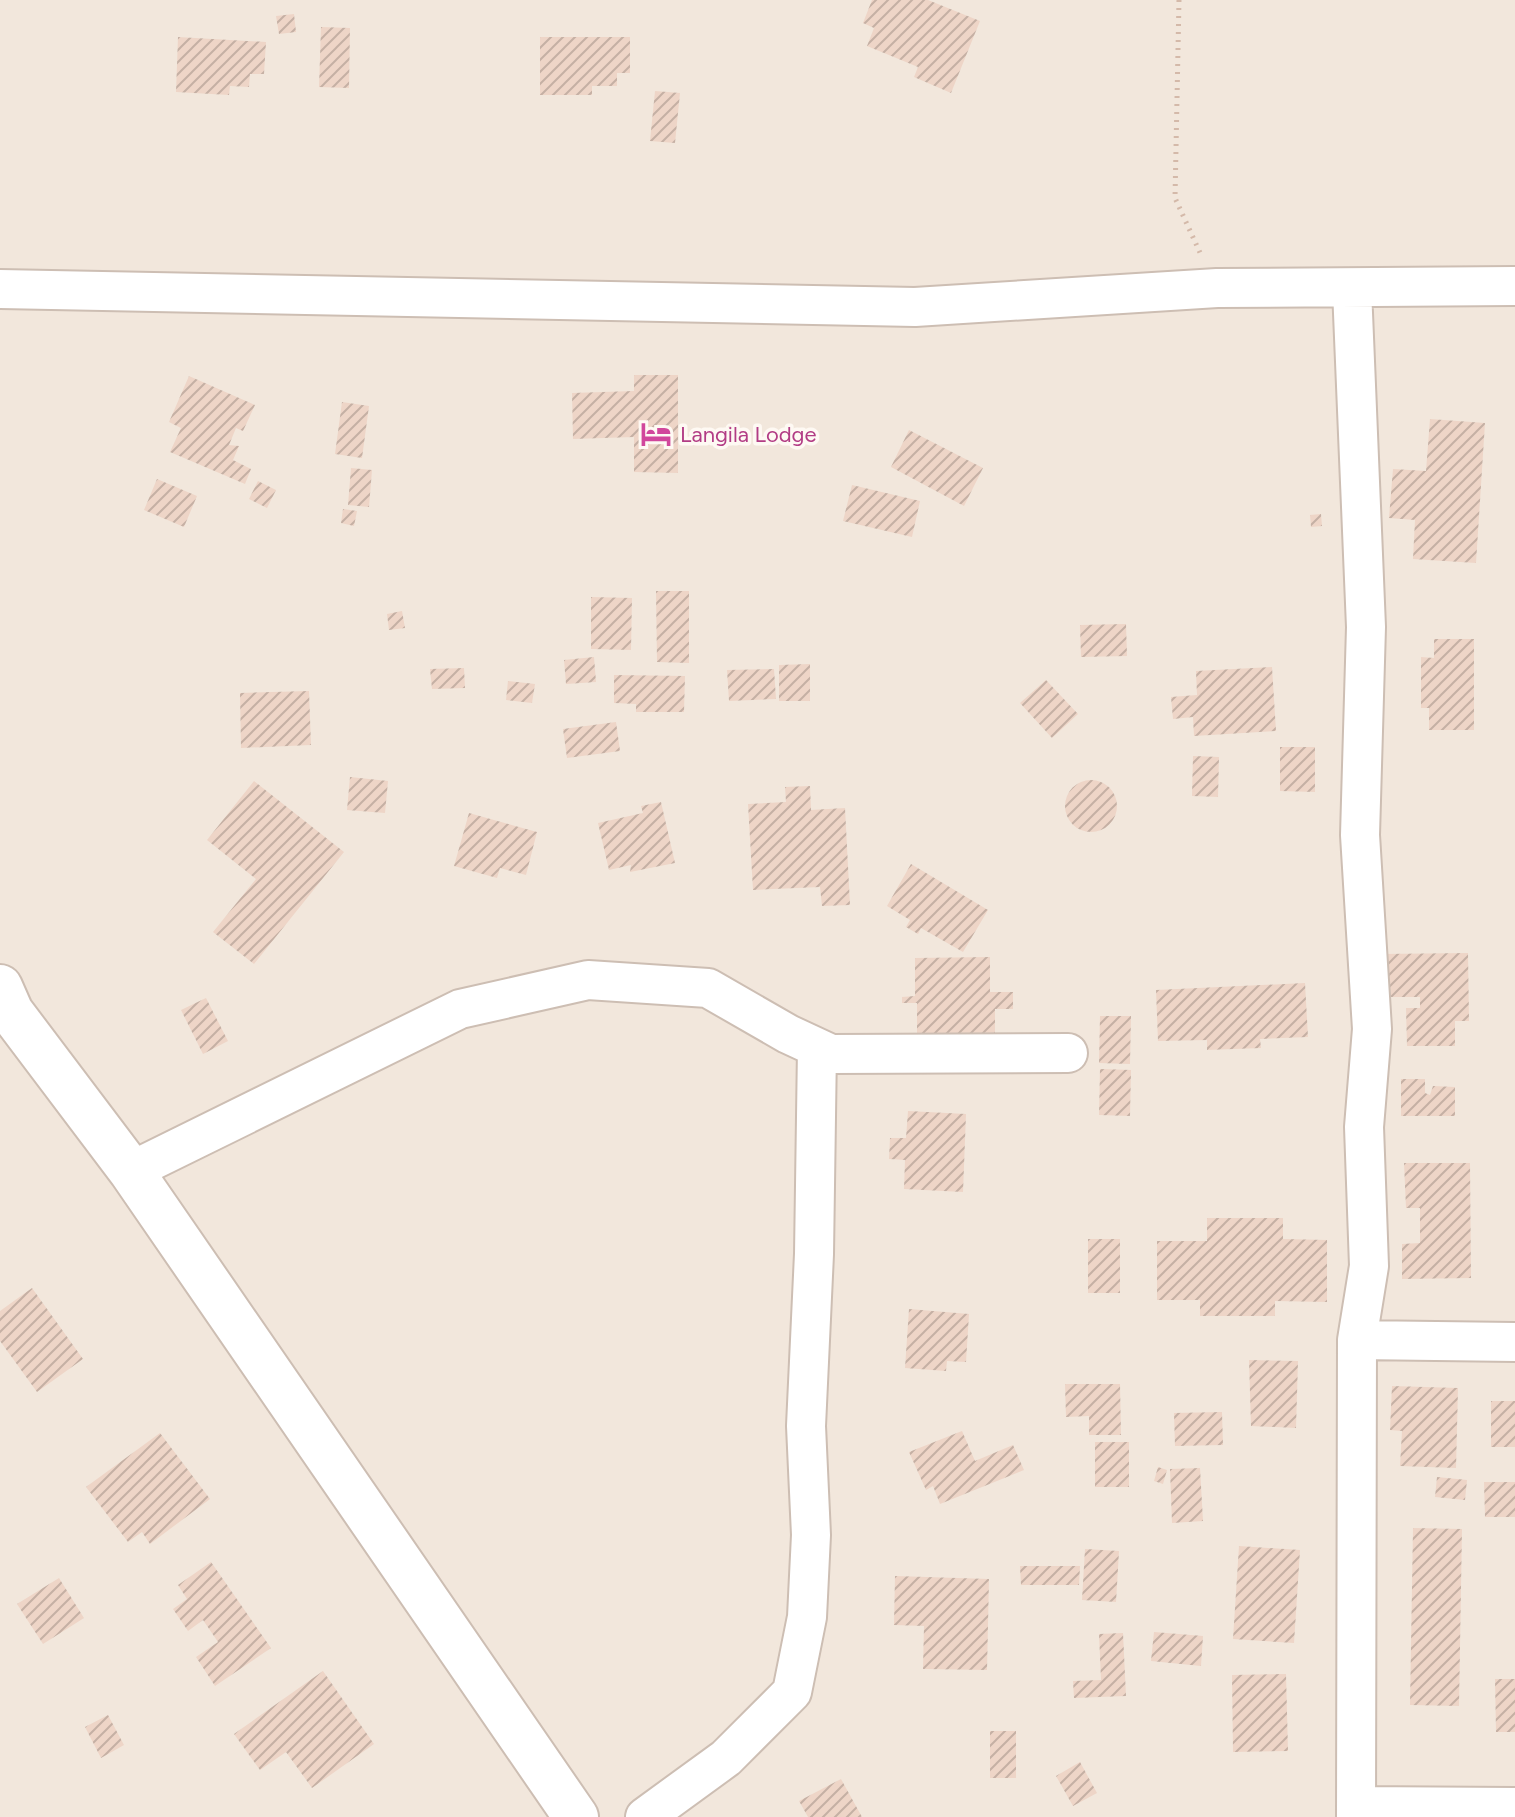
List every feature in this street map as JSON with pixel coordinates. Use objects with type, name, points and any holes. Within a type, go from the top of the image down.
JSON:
[{"type":"street","points":[[0,289],[915,307],[1217,288],[1515,286]]},
{"type":"street","points":[[1352,289],[1366,627],[1360,835],[1372,1029],[1364,1127],[1369,1266],[1357,1340],[1356,1811],[1515,1807]]},
{"type":"street","points":[[131,1171],[460,1009],[588,980],[708,988],[831,1054],[1068,1053]]},
{"type":"street","points":[[4,1005],[131,1171],[576,1817]]},
{"type":"street","points":[[645,1817],[726,1758],[792,1692],[807,1617],[811,1535],[806,1426],[814,1254],[817,1048]]},
{"type":"street","points":[[1357,1340],[1515,1342]]},
{"type":"path","points":[[1179,0],[1175,198],[1217,288]]},
{"type":"shaded area","points":[[0,0],[1515,0],[1515,1817],[0,1817]]},
{"type":"building","points":[[872,0],[928,0],[980,21],[951,93],[914,77],[918,67],[867,46],[874,28],[863,23]]},
{"type":"building","points":[[294,14],[296,32],[279,34],[276,16]]},
{"type":"building","points":[[321,27],[350,28],[349,88],[319,87]]},
{"type":"building","points":[[178,37],[266,42],[264,74],[250,74],[249,87],[230,86],[229,95],[176,92]]},
{"type":"building","points":[[540,37],[630,37],[630,73],[617,73],[617,86],[592,86],[592,95],[540,95]]},
{"type":"building","points":[[655,91],[680,93],[675,143],[650,141]]},
{"type":"building","points":[[634,375],[678,375],[678,473],[634,472],[634,437],[573,439],[572,393],[634,391]]},
{"type":"building","points":[[189,376],[255,405],[243,431],[236,428],[229,445],[239,446],[233,460],[251,469],[245,484],[170,452],[181,428],[169,422]]},
{"type":"building","points":[[342,402],[369,406],[362,458],[335,454]]},
{"type":"building","points":[[1430,419],[1485,423],[1476,563],[1413,559],[1415,520],[1389,518],[1393,469],[1426,471]]},
{"type":"building","points":[[909,430],[983,468],[964,506],[891,467]]},
{"type":"building","points":[[351,468],[372,470],[369,507],[348,505]]},
{"type":"building","points":[[157,479],[197,496],[184,527],[144,510]]},
{"type":"building","points":[[258,481],[276,490],[267,508],[249,499]]},
{"type":"building","points":[[852,485],[920,501],[912,537],[843,521]]},
{"type":"building","points":[[343,509],[357,511],[354,526],[341,523]]},
{"type":"building","points":[[1321,514],[1322,526],[1311,527],[1310,515]]},
{"type":"building","points":[[656,591],[689,591],[689,663],[657,662]]},
{"type":"building","points":[[591,597],[632,598],[631,650],[591,649]]},
{"type":"building","points":[[402,611],[405,628],[389,630],[387,614]]},
{"type":"building","points":[[1126,624],[1127,656],[1081,657],[1080,625]]},
{"type":"building","points":[[1434,639],[1474,639],[1474,730],[1429,730],[1429,708],[1421,708],[1421,657],[1434,658]]},
{"type":"building","points":[[594,657],[596,682],[566,684],[564,660]]},
{"type":"building","points":[[810,664],[810,701],[779,701],[779,665]]},
{"type":"building","points":[[1272,667],[1276,731],[1194,736],[1193,717],[1173,719],[1171,697],[1197,695],[1196,671]]},
{"type":"building","points":[[464,668],[465,688],[432,689],[430,669]]},
{"type":"building","points":[[774,669],[776,699],[729,701],[727,670]]},
{"type":"building","points":[[614,675],[685,676],[684,712],[636,712],[636,704],[614,703]]},
{"type":"building","points":[[1046,680],[1078,714],[1052,738],[1020,703]]},
{"type":"building","points":[[508,681],[535,684],[532,703],[506,700]]},
{"type":"building","points":[[309,691],[311,745],[241,748],[240,693]]},
{"type":"building","points":[[616,722],[620,751],[567,758],[563,729]]},
{"type":"building","points":[[1280,747],[1315,747],[1315,792],[1280,791]]},
{"type":"building","points":[[1193,756],[1219,757],[1218,797],[1192,796]]},
{"type":"building","points":[[350,777],[388,781],[385,813],[347,810]]},
{"type":"building","points":[[1091,780],[1109,788],[1117,806],[1109,824],[1091,832],[1073,824],[1065,806],[1073,788]]},
{"type":"building","points":[[254,781],[344,852],[254,964],[213,932],[256,879],[207,840]]},
{"type":"building","points":[[810,786],[811,810],[845,808],[850,905],[822,906],[820,887],[753,890],[748,804],[786,802],[785,787]]},
{"type":"building","points":[[661,802],[675,863],[630,872],[631,865],[609,870],[598,823],[643,813],[641,806]]},
{"type":"building","points":[[469,813],[537,832],[526,875],[500,868],[497,878],[454,866]]},
{"type":"building","points":[[911,864],[988,910],[963,952],[921,928],[918,934],[906,927],[910,920],[887,906]]},
{"type":"building","points":[[1468,953],[1469,1021],[1455,1021],[1455,1046],[1407,1046],[1406,1008],[1420,1008],[1420,997],[1382,997],[1381,954]]},
{"type":"building","points":[[990,957],[990,992],[1013,992],[1013,1009],[995,1009],[995,1038],[917,1039],[917,1003],[902,1003],[902,997],[915,996],[915,958]]},
{"type":"building","points":[[1305,983],[1308,1037],[1260,1039],[1261,1048],[1207,1050],[1207,1040],[1158,1041],[1156,990]]},
{"type":"building","points":[[206,998],[228,1041],[203,1054],[181,1010]]},
{"type":"building","points":[[1100,1016],[1131,1016],[1130,1064],[1099,1063]]},
{"type":"building","points":[[1100,1069],[1131,1070],[1130,1116],[1099,1115]]},
{"type":"building","points":[[1401,1079],[1425,1079],[1425,1093],[1430,1095],[1433,1086],[1455,1087],[1455,1116],[1401,1116]]},
{"type":"building","points":[[908,1111],[966,1114],[963,1192],[904,1189],[905,1160],[889,1159],[890,1138],[906,1138]]},
{"type":"building","points":[[1404,1163],[1470,1163],[1471,1278],[1402,1279],[1402,1244],[1420,1243],[1420,1208],[1406,1208]]},
{"type":"building","points":[[1207,1218],[1283,1218],[1283,1239],[1327,1240],[1327,1302],[1275,1301],[1275,1316],[1200,1316],[1200,1300],[1157,1300],[1157,1241],[1207,1241]]},
{"type":"building","points":[[1088,1239],[1120,1239],[1120,1293],[1088,1293]]},
{"type":"building","points":[[32,1288],[83,1359],[37,1392],[0,1341],[0,1311]]},
{"type":"building","points":[[909,1309],[969,1314],[966,1362],[947,1361],[946,1371],[905,1368]]},
{"type":"building","points":[[1249,1360],[1298,1361],[1296,1428],[1251,1426]]},
{"type":"building","points":[[1065,1384],[1120,1384],[1121,1435],[1089,1435],[1089,1416],[1066,1417]]},
{"type":"building","points":[[1392,1386],[1458,1388],[1456,1468],[1400,1466],[1402,1431],[1390,1430]]},
{"type":"building","points":[[1491,1401],[1515,1401],[1515,1447],[1491,1447]]},
{"type":"building","points":[[1222,1412],[1223,1445],[1175,1446],[1174,1413]]},
{"type":"building","points":[[962,1431],[975,1461],[1013,1445],[1024,1470],[940,1504],[933,1486],[926,1490],[909,1452]]},
{"type":"building","points":[[160,1433],[210,1499],[150,1544],[142,1532],[128,1542],[86,1487]]},
{"type":"building","points":[[1095,1442],[1129,1442],[1129,1487],[1095,1487]]},
{"type":"building","points":[[1158,1467],[1167,1470],[1163,1484],[1154,1481]]},
{"type":"building","points":[[1200,1468],[1203,1521],[1172,1523],[1170,1469]]},
{"type":"building","points":[[1437,1477],[1467,1480],[1465,1500],[1435,1497]]},
{"type":"building","points":[[1484,1482],[1515,1482],[1515,1517],[1485,1517]]},
{"type":"building","points":[[1413,1528],[1462,1529],[1459,1706],[1410,1705]]},
{"type":"building","points":[[1239,1546],[1300,1550],[1294,1643],[1233,1639]]},
{"type":"building","points":[[1085,1549],[1119,1551],[1116,1602],[1082,1600]]},
{"type":"building","points":[[211,1562],[271,1648],[215,1686],[196,1657],[218,1642],[203,1620],[188,1631],[173,1609],[187,1599],[178,1585]]},
{"type":"building","points":[[1020,1566],[1080,1566],[1079,1585],[1021,1585]]},
{"type":"building","points":[[895,1576],[989,1579],[987,1670],[923,1669],[924,1626],[894,1625]]},
{"type":"building","points":[[59,1578],[84,1618],[43,1644],[17,1604]]},
{"type":"building","points":[[1154,1632],[1203,1636],[1201,1666],[1151,1661]]},
{"type":"building","points":[[1123,1633],[1126,1696],[1074,1698],[1073,1681],[1101,1680],[1099,1634]]},
{"type":"building","points":[[323,1671],[374,1744],[312,1788],[286,1752],[260,1770],[234,1734]]},
{"type":"building","points":[[1286,1674],[1288,1751],[1233,1752],[1232,1675]]},
{"type":"building","points":[[1495,1679],[1515,1679],[1515,1732],[1496,1732]]},
{"type":"building","points":[[108,1715],[124,1745],[101,1758],[85,1727]]},
{"type":"building","points":[[990,1731],[1016,1731],[1016,1778],[990,1778]]},
{"type":"building","points":[[1080,1762],[1097,1793],[1073,1806],[1056,1776]]},
{"type":"building","points":[[841,1779],[862,1817],[808,1817],[799,1801]]},
{"type":"place","name":"Langila Lodge","points":[[656,434]]}]
